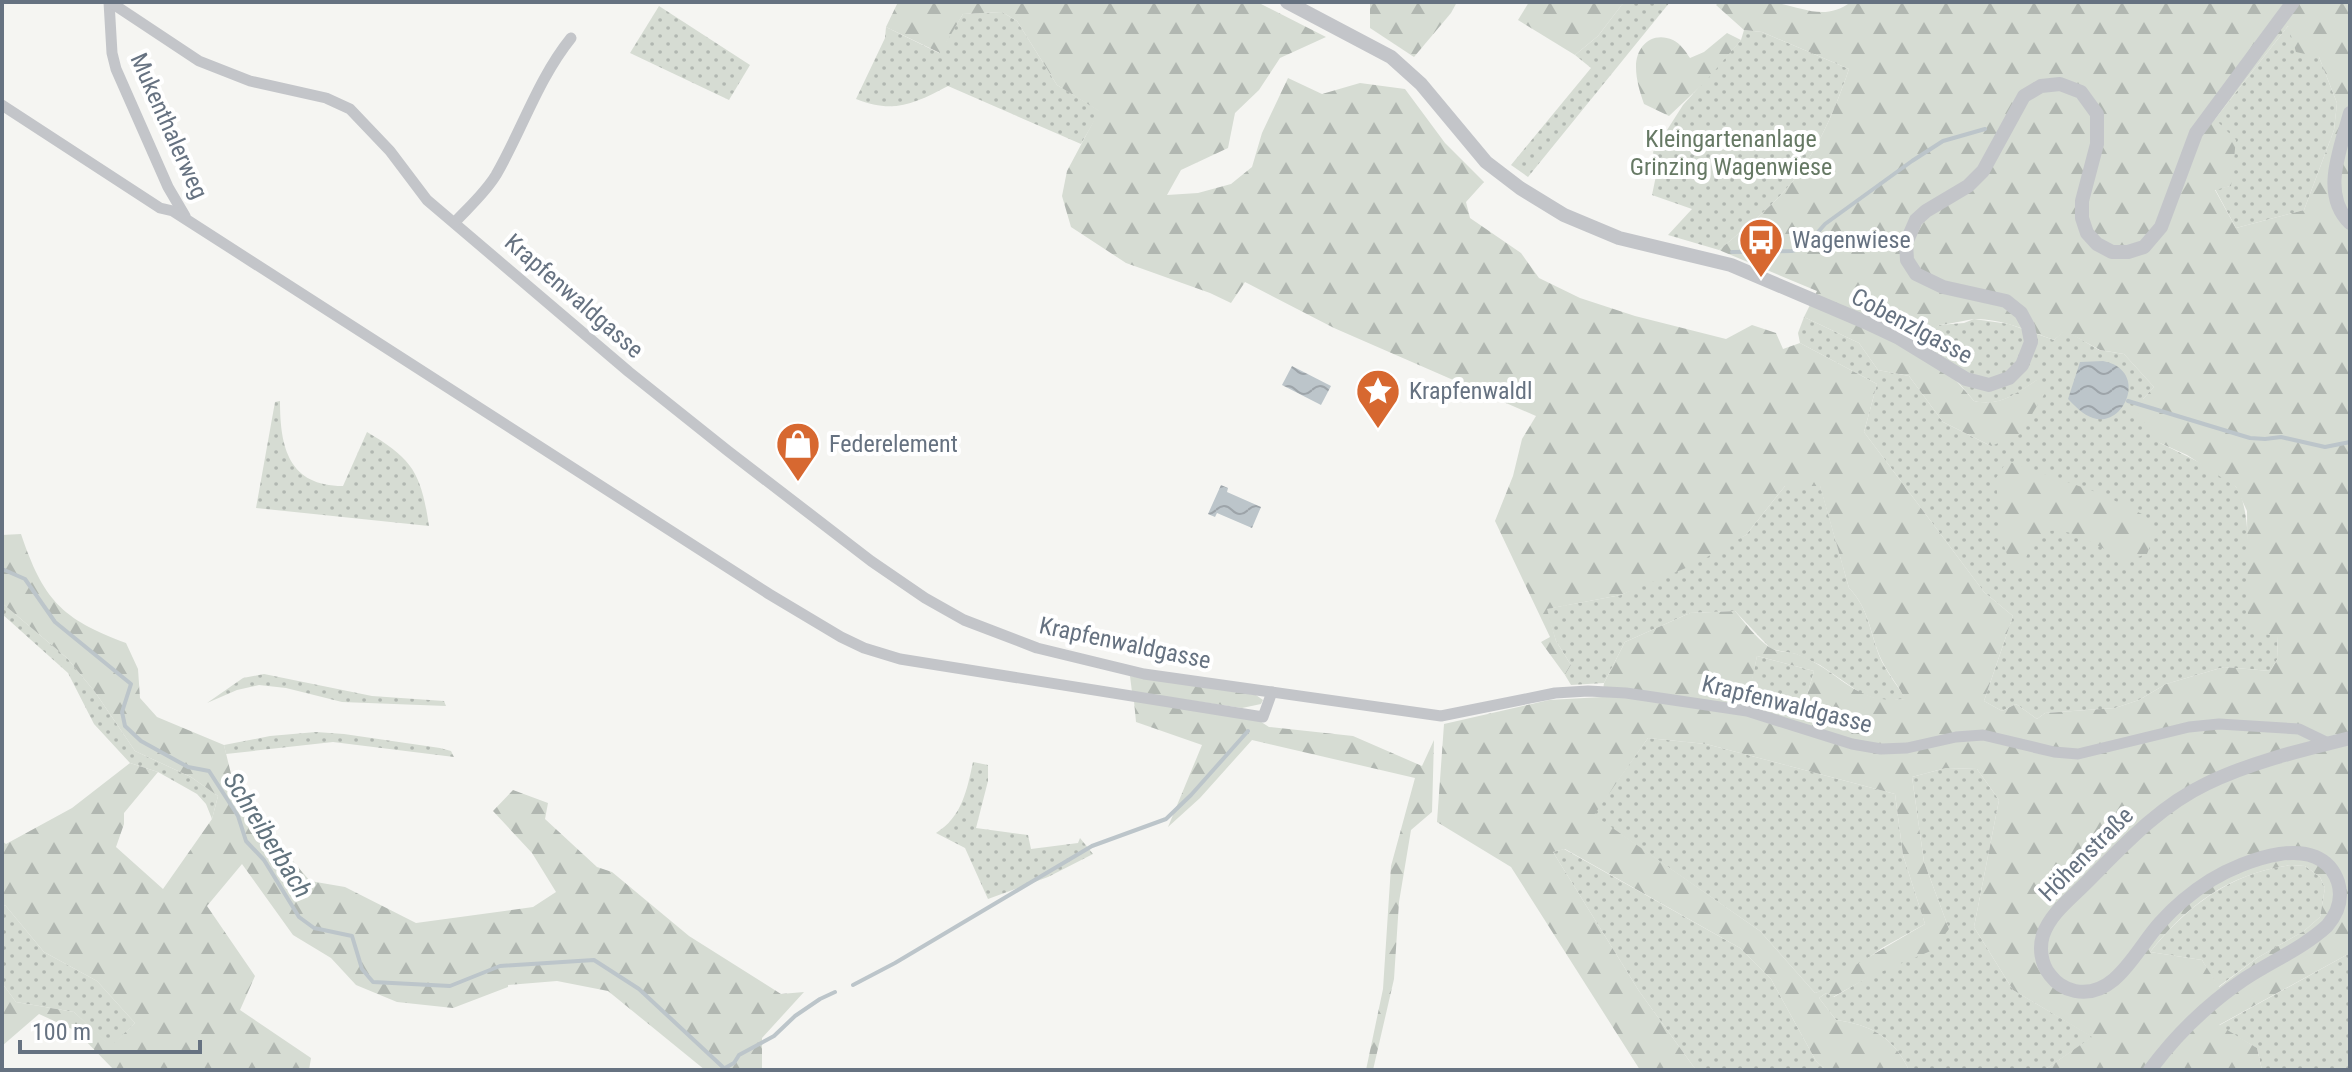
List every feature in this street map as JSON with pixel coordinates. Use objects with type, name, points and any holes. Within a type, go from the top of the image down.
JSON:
[{"type":"street","name":"Mukenthalerweg","points":[[109,2],[112,59],[118,77],[175,201],[187,220]]},
{"type":"street","name":"Krapfenwaldgasse","points":[[109,2],[209,66],[250,81],[326,98],[350,109],[390,151],[418,191],[629,372],[871,561],[940,607],[989,631],[1067,657],[1144,674],[1441,716],[1555,693],[1605,691],[1747,711],[1852,744],[1881,749],[1907,748],[1956,737],[1983,735],[2054,752],[2078,754],[2189,727],[2219,724],[2299,729],[2328,743]]},
{"type":"street","name":"Cobenzlgasse","points":[[1287,2],[1391,57],[1421,84],[1486,162],[1564,215],[1619,238],[1731,265],[1865,322],[1899,338],[1959,376],[1989,385],[2009,378],[2022,365],[2031,342],[2028,326],[2021,313],[2006,301],[1943,287],[1916,274],[1907,260],[1906,243],[1916,220],[1968,186],[1983,171],[2024,96],[2041,86],[2060,84],[2081,92],[2097,114],[2097,144],[2082,201],[2082,218],[2087,233],[2097,244],[2112,252],[2128,252],[2144,247],[2161,227],[2196,133],[2261,41],[2293,2]]},
{"type":"street","points":[[455,222],[495,175],[537,92],[571,38]]},
{"type":"street","points":[[2,105],[160,208],[173,211],[769,594],[864,648],[926,665],[1039,680],[1263,717],[1272,692]]},
{"type":"street","points":[[2350,113],[2334,185],[2337,205],[2350,223]]},
{"type":"street","name":"Höhenstraße","points":[[2150,1070],[2176,1039],[2215,1002],[2240,982],[2327,926],[2336,912],[2341,893],[2330,867],[2316,857],[2291,852],[2226,872],[2175,906],[2116,978],[2090,991],[2064,987],[2049,974],[2041,952],[2046,928],[2060,909],[2122,847],[2193,790],[2235,771],[2350,738]]},
{"type":"green space","points":[[898,2],[1257,2],[1326,37],[1280,58],[1259,90],[1235,113],[1228,148],[1181,170],[1167,195],[1198,193],[1231,184],[1252,167],[1262,133],[1288,78],[1322,94],[1360,83],[1405,89],[1445,143],[1484,182],[1466,202],[1470,218],[1521,253],[1539,278],[1580,298],[1635,316],[1726,339],[1752,325],[1776,333],[1783,349],[1800,343],[1877,384],[1864,432],[1984,592],[2013,616],[1984,701],[2002,711],[2016,704],[2037,719],[2045,713],[2115,708],[2139,700],[2166,684],[2224,667],[2270,671],[2278,658],[2277,636],[2248,632],[2247,511],[2236,487],[2187,455],[2160,443],[2137,412],[2154,387],[2124,354],[2100,350],[2065,331],[2054,340],[1997,321],[1974,319],[1939,325],[1923,343],[1974,401],[2000,400],[2037,380],[2047,390],[2019,435],[1991,446],[1943,422],[1909,376],[1878,370],[1859,343],[1804,317],[1817,291],[1719,250],[1769,207],[1811,156],[1849,69],[1762,32],[1744,30],[1716,5],[1719,2],[1763,2],[1824,12],[1842,8],[1851,2],[2350,2],[2350,953],[2219,1025],[2257,1048],[2262,1070],[2044,1070],[2092,1037],[2013,990],[1974,927],[1999,800],[1977,769],[1946,768],[1912,777],[1924,862],[1949,929],[1933,950],[1869,977],[1833,997],[1826,993],[1819,998],[1836,1020],[1860,1025],[1880,1034],[1896,1049],[1909,1070],[1826,1070],[1816,1061],[1771,979],[1740,948],[1565,849],[1553,852],[1639,991],[1696,1070],[1640,1070],[1511,867],[1437,822],[1444,724],[1549,700],[1602,697],[1604,683],[1625,642],[1690,613],[1735,611],[1755,635],[1772,649],[1814,662],[1849,686],[1873,697],[1905,699],[1882,661],[1866,614],[1849,588],[1820,486],[1785,486],[1746,535],[1693,565],[1621,595],[1547,609],[1556,641],[1571,665],[1565,675],[1541,642],[1550,637],[1495,521],[1513,476],[1522,439],[1536,416],[1334,328],[1245,282],[1231,303],[1126,263],[1071,227],[1062,196],[1067,171],[1099,111],[1057,85],[1017,21],[1002,12],[963,14],[940,53],[886,27]],"holes":[[[2288,26],[2296,52],[2319,57],[2337,103],[2334,130],[2304,210],[2236,228],[2215,190],[2231,186],[2236,140],[2215,119]],[[1757,656],[1814,671],[1801,716],[1748,701]],[[1648,738],[1706,744],[1895,794],[1903,855],[1925,924],[1823,984],[1823,990],[1815,993],[1760,931],[1594,815]],[[2305,866],[2320,877],[2325,888],[2320,917],[2304,931],[2257,958],[2219,987],[2202,960],[2150,952],[2179,920],[2212,894],[2248,875],[2269,869]]]},
{"type":"green space","points":[[1370,2],[1457,2],[1414,57],[1370,28]]},
{"type":"green space","points":[[1529,2],[1624,2],[1598,36],[1575,55],[1518,20]]},
{"type":"green space","points":[[1624,2],[1670,2],[1528,177],[1511,165],[1591,68],[1575,55],[1598,36]]},
{"type":"green space","points":[[659,6],[750,65],[729,100],[630,53]]},
{"type":"green space","points":[[1002,12],[1017,21],[1057,85],[1100,111],[1081,144],[948,86],[903,105],[881,106],[856,99],[885,38],[886,27],[939,53],[963,14]]},
{"type":"green space","points":[[2288,26],[2319,57],[2337,103],[2334,130],[2304,210],[2236,228],[2215,189],[2231,186],[2215,119]]},
{"type":"green space","name":"Kleingartenanlage Grinzing Wagenwiese","points":[[1744,30],[1762,32],[1849,69],[1811,156],[1769,207],[1719,250],[1668,235],[1692,209],[1652,195],[1657,171],[1653,152],[1683,105],[1741,40]]},
{"type":"green space","points":[[1727,33],[1741,40],[1705,82],[1669,116],[1644,104],[1636,67],[1639,53],[1647,42],[1658,37],[1673,40],[1690,58],[1704,52]]},
{"type":"green space","points":[[1804,317],[1859,343],[1878,370],[1909,376],[1943,422],[1991,446],[2037,380],[2000,401],[1974,401],[1922,339],[1939,325],[1974,319],[2009,324],[2054,340],[2065,330],[2099,350],[2124,354],[2154,387],[2143,399],[2160,443],[2219,474],[2235,486],[2241,496],[2249,554],[2248,631],[2277,635],[2278,658],[2270,671],[2224,667],[2166,684],[2139,700],[2115,708],[2045,713],[2037,719],[2016,704],[2002,711],[1984,701],[2013,616],[1984,592],[1864,432],[1877,384],[1800,343],[1798,333]]},
{"type":"green space","points":[[280,401],[286,449],[299,471],[310,479],[343,486],[367,432],[395,451],[412,469],[422,493],[429,526],[256,508],[275,402]]},
{"type":"green space","points":[[2007,461],[2099,493],[2146,516],[2154,536],[2147,554],[2125,561],[2084,538],[2051,531],[2035,541],[2022,567],[2011,566],[2000,534],[1996,478]]},
{"type":"green space","points":[[1820,485],[1849,588],[1866,614],[1882,662],[1906,699],[1883,701],[1862,694],[1820,665],[1796,654],[1771,649],[1735,611],[1690,613],[1625,642],[1604,683],[1571,685],[1565,675],[1571,665],[1556,641],[1546,609],[1621,595],[1746,535],[1785,486]]},
{"type":"green space","points":[[21,534],[38,575],[57,604],[85,625],[126,643],[138,669],[140,698],[157,717],[224,745],[232,778],[253,814],[310,881],[345,887],[416,923],[533,907],[556,892],[532,853],[493,811],[513,790],[548,803],[545,819],[597,867],[612,872],[689,936],[781,994],[804,992],[762,1038],[762,1070],[705,1070],[608,991],[557,981],[508,985],[453,1008],[397,1002],[356,985],[331,958],[293,935],[242,864],[207,906],[255,976],[240,1010],[311,1058],[309,1070],[114,1070],[76,1031],[39,1014],[2,1046],[2,983],[16,1002],[74,1012],[111,1046],[135,1023],[97,981],[44,952],[5,905],[2,907],[2,841],[6,844],[72,808],[130,763],[158,772],[124,813],[124,824],[116,847],[163,889],[212,819],[218,796],[191,777],[135,751],[95,692],[67,658],[2,603],[2,535]]},
{"type":"green space","points":[[2,603],[67,658],[95,692],[135,751],[191,777],[218,796],[212,819],[206,804],[197,794],[158,772],[130,763],[94,724],[68,673],[2,614]]},
{"type":"green space","points":[[1757,656],[1814,671],[1801,716],[1747,702]]},
{"type":"green space","points":[[264,674],[372,696],[444,701],[446,706],[342,702],[286,688],[259,685],[237,690],[207,703],[243,678]]},
{"type":"green space","points":[[1130,676],[1256,695],[1263,700],[1261,704],[1242,708],[1132,692]]},
{"type":"green space","points":[[1134,701],[1255,718],[1269,727],[1353,736],[1422,766],[1434,740],[1432,812],[1411,830],[1399,902],[1394,979],[1373,1070],[1366,1070],[1383,989],[1391,866],[1415,778],[1252,740],[1200,798],[1168,827],[1202,745],[1136,722]]},
{"type":"green space","points":[[316,732],[440,748],[451,751],[454,757],[333,742],[226,754],[224,745],[270,736]]},
{"type":"green space","points":[[1648,738],[1706,744],[1895,794],[1903,855],[1925,924],[1882,948],[1824,990],[1815,993],[1760,931],[1593,815]]},
{"type":"green space","points":[[973,762],[988,765],[988,781],[976,828],[1028,835],[1031,849],[1078,843],[1080,838],[1093,854],[1048,877],[988,899],[965,848],[936,833],[958,811]]},
{"type":"green space","points":[[1946,768],[1977,769],[1999,800],[1974,927],[2013,990],[2093,1037],[2044,1070],[1909,1070],[1896,1049],[1880,1034],[1860,1025],[1836,1020],[1819,998],[1826,993],[1834,997],[1949,929],[1924,862],[1912,777]]},
{"type":"green space","points":[[1564,849],[1740,948],[1771,979],[1816,1061],[1826,1070],[1696,1070],[1639,991],[1553,852]]},
{"type":"green space","points":[[2291,865],[2305,866],[2320,877],[2325,888],[2320,917],[2304,931],[2257,958],[2218,987],[2202,960],[2150,952],[2179,920],[2212,894],[2248,876]]},
{"type":"green space","points":[[5,905],[44,952],[97,981],[135,1023],[111,1047],[74,1012],[16,1002],[2,983],[2,907]]},
{"type":"green space","points":[[2350,953],[2350,1070],[2262,1070],[2257,1048],[2218,1026]]},
{"type":"water","points":[[2103,361],[2117,366],[2126,375],[2129,386],[2122,407],[2104,419],[2086,415],[2068,399],[2080,362]]},
{"type":"water","points":[[1292,366],[1331,386],[1321,405],[1282,385]]},
{"type":"water","points":[[1221,485],[1228,488],[1227,492],[1261,507],[1252,528],[1217,513],[1215,517],[1208,514]]},
{"type":"waterway","points":[[1732,252],[1792,251],[1805,247],[1825,224],[1912,161],[1943,141],[1985,129]]},
{"type":"waterway","points":[[2128,401],[2250,438],[2281,437],[2325,447],[2350,442]]},
{"type":"waterway","name":"Schreiberbach","points":[[2,569],[25,579],[55,622],[131,684],[122,712],[125,726],[141,741],[188,767],[209,771],[238,816],[246,841],[264,860],[299,917],[314,928],[352,936],[362,969],[373,982],[450,986],[500,966],[594,960],[639,989],[726,1070]]},
{"type":"waterway","points":[[853,985],[1092,846],[1166,819],[1248,731]]},
{"type":"waterway","points":[[725,1068],[734,1063],[739,1055],[774,1036],[795,1016],[835,992]]},
{"type":"place","name":"Wagenwiese","points":[[1761,279]]},
{"type":"place","name":"Krapfenwaldl","points":[[1378,430]]},
{"type":"place","name":"Federelement","points":[[798,483]]}]
